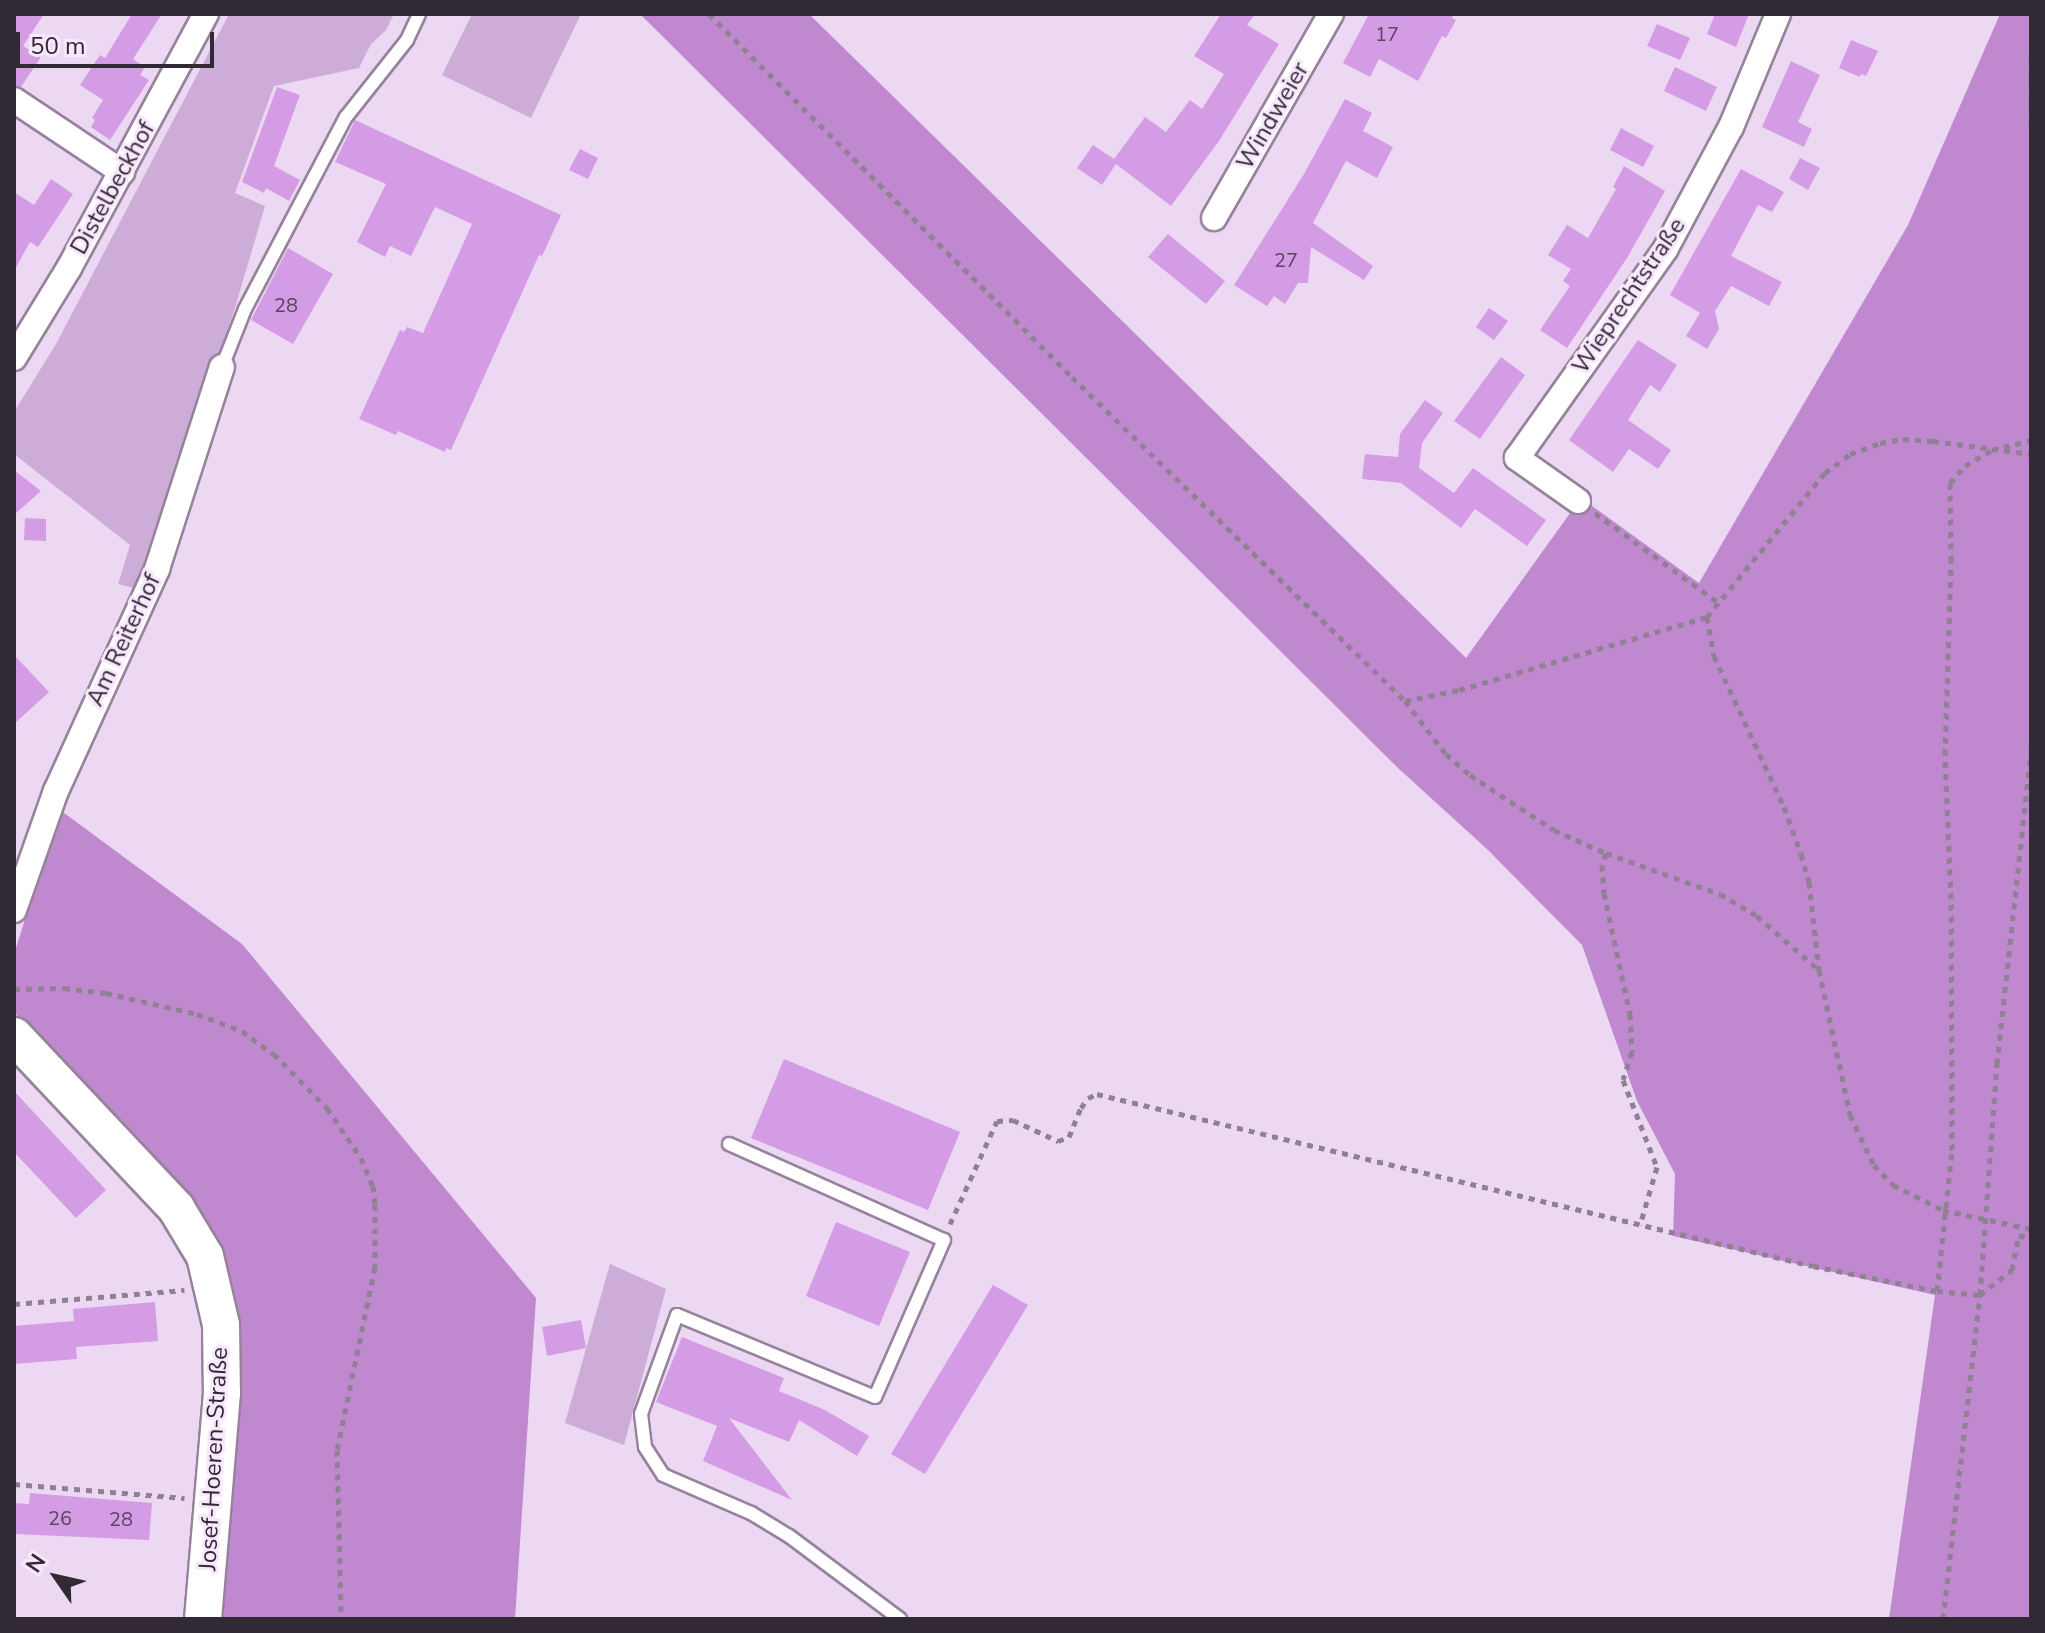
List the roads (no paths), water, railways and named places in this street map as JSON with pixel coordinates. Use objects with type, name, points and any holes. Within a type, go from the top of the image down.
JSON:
[{"type":"street","name":"Distelbeckhof","points":[[14,358],[122,172],[206,14]]},
{"type":"street","name":"Windweier","points":[[1214,218],[1331,14]]},
{"type":"street","name":"Wieprechtstraße","points":[[1578,501],[1517,458],[1666,248],[1731,127],[1778,14]]},
{"type":"street","points":[[14,100],[122,172]]},
{"type":"street","name":"Am Reiterhof","points":[[14,910],[56,791],[157,569],[222,367]]},
{"type":"street","name":"Josef-Hoeren-Straße","points":[[14,1036],[176,1208],[205,1256],[221,1325],[222,1393],[203,1619]]},
{"type":"lane","points":[[222,367],[245,309],[346,117],[407,40],[419,14]]},
{"type":"lane","points":[[729,1144],[944,1240],[875,1397],[677,1315],[641,1414],[645,1447],[663,1475],[751,1513],[789,1536],[900,1619]]}]
